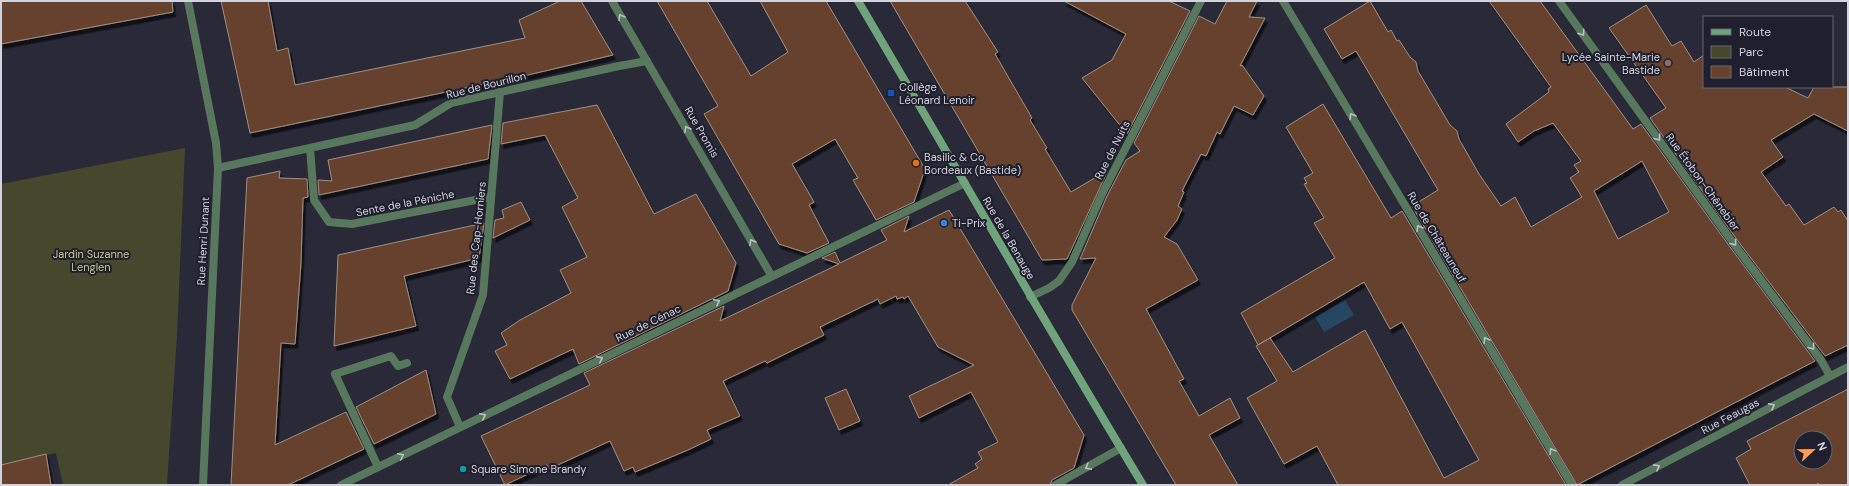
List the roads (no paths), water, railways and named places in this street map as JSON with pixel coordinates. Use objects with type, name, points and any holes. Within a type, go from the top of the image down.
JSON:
[{"type":"main road","name":"Rue de la Benauge","points":[[858,1],[1030,297],[1143,485]]},
{"type":"street","name":"Rue Henri Dunant","points":[[188,1],[216,143],[218,168],[203,485]]},
{"type":"street","name":"Rue Promis","points":[[612,1],[771,276]]},
{"type":"street","name":"Rue de Nuits","points":[[1030,297],[1049,288],[1059,281],[1072,262],[1102,194],[1201,1]]},
{"type":"street","name":"Rue de Châteauneuf","points":[[1283,1],[1572,485]]},
{"type":"street","name":"Rue Étobon-Chênebier","points":[[1559,1],[1730,238],[1821,360],[1830,376]]},
{"type":"street","name":"Rue de Bourillon","points":[[218,168],[415,125],[451,103],[647,61]]},
{"type":"street","name":"Rue des Cap-Horniers","points":[[460,427],[447,397],[483,295],[500,92]]},
{"type":"street","name":"Sente de la Péniche","points":[[310,148],[314,200],[329,222],[352,224],[491,197]]},
{"type":"street","name":"Rue de Cénac","points":[[341,485],[965,183]]},
{"type":"street","points":[[378,467],[335,374],[391,356],[398,366],[407,363]]},
{"type":"street","name":"Rue Feaugas","points":[[1622,485],[1848,367]]},
{"type":"street","points":[[1055,485],[1121,448]]},
{"type":"water","points":[[1345,300],[1354,315],[1324,332],[1315,317]]},
{"type":"place","name":"Lycée Sainte-Marie Bastide","points":[[1668,63]]},
{"type":"place","name":"Collège Léonard Lenoir","points":[[891,93]]},
{"type":"place","name":"Basilic & Co Bordeaux (Bastide)","points":[[916,163]]},
{"type":"place","name":"Ti-Prix","points":[[944,223]]},
{"type":"place","name":"Square Simone Brandy","points":[[463,469]]},
{"type":"park label","name":"Jardin Suzanne Lenglen","points":[[91,260]]}]
